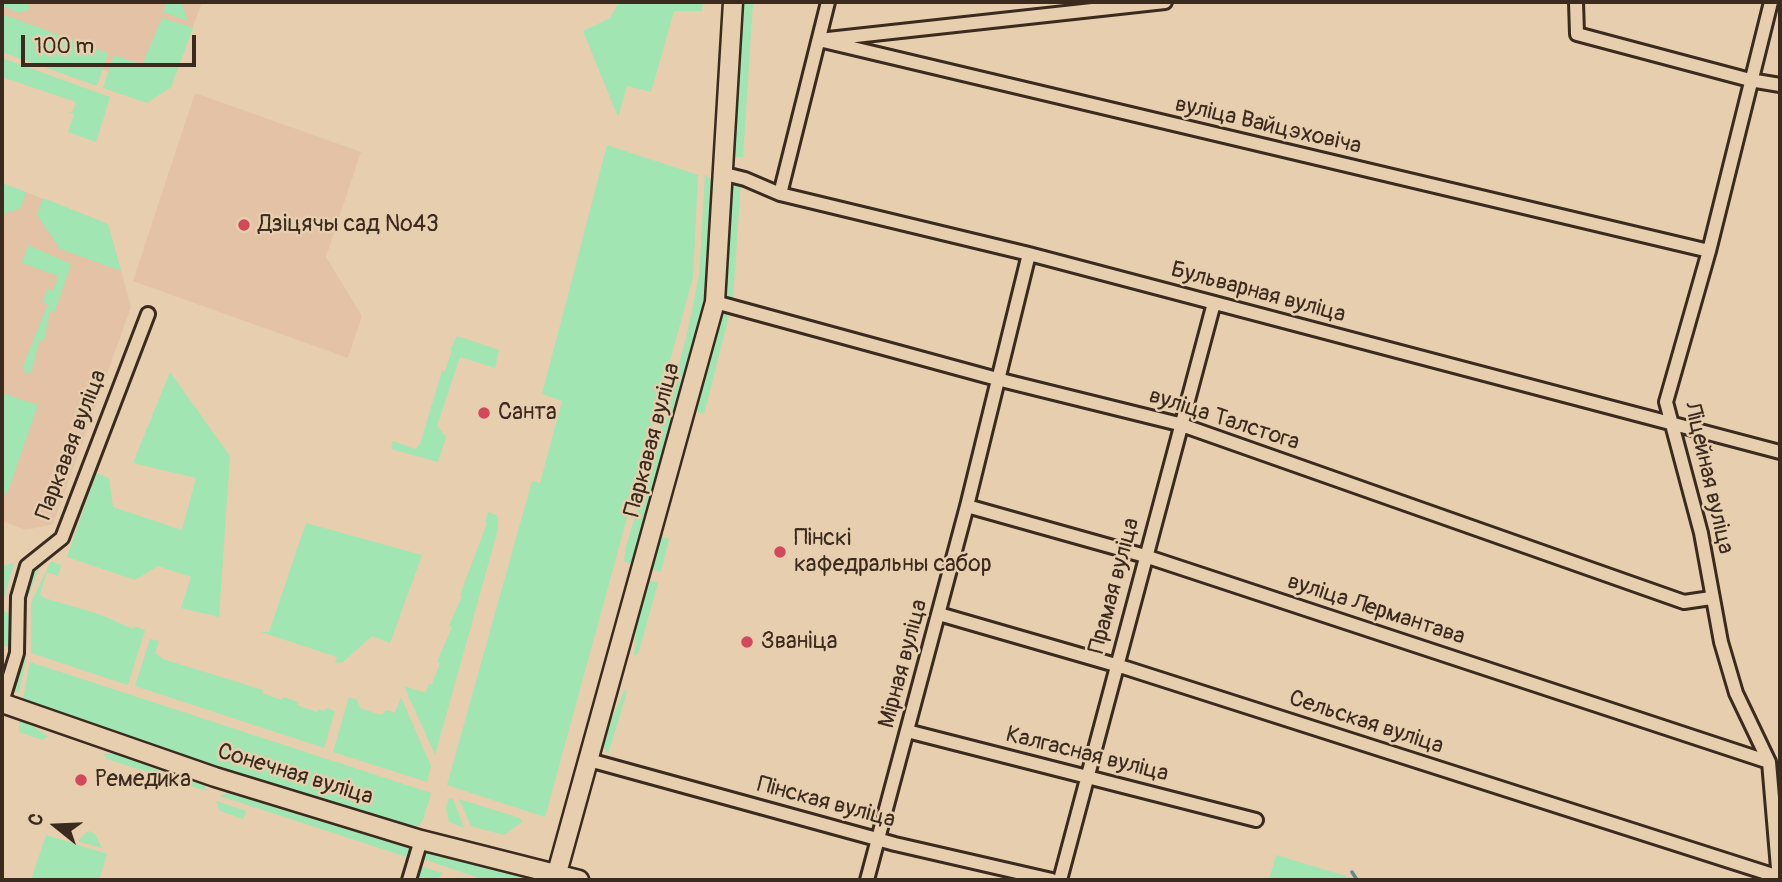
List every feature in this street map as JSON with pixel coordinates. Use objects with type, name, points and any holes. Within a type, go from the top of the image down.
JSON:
[{"type":"street","name":"Паркавая вуліца","points":[[556,877],[715,302],[725,174],[733,2]]},
{"type":"street","points":[[780,194],[828,2]]},
{"type":"street","points":[[819,40],[1165,2]]},
{"type":"street","points":[[1576,2],[1577,34],[1750,80],[1780,85]]},
{"type":"street","name":"Ліцейная вуліца","points":[[1771,2],[1709,251],[1667,402],[1701,533],[1711,598],[1736,692],[1769,762],[1779,878]]},
{"type":"street","name":"вуліца Вайцэховіча","points":[[819,40],[1709,251]]},
{"type":"street","name":"Бульварная вуліца","points":[[725,174],[746,179],[780,194],[1029,254],[1780,452]]},
{"type":"street","name":"Мірная вуліца","points":[[867,880],[880,840],[967,506],[1029,254]]},
{"type":"street","name":"вуліца Талстога","points":[[715,302],[998,379],[1180,424],[1684,602],[1711,598]]},
{"type":"street","name":"Прамая вуліца","points":[[1060,880],[1214,303]]},
{"type":"street","name":"Паркавая вуліца","points":[[2,703],[17,653],[18,597],[27,566],[62,538],[148,314]]},
{"type":"street","name":"вуліца Лермантава","points":[[967,506],[1145,556],[1769,762]]},
{"type":"street","name":"Сельская вуліца","points":[[939,614],[1116,665],[1779,878]]},
{"type":"street","name":"Сонечная вуліца","points":[[2,703],[215,777],[421,840],[556,877],[579,880]]},
{"type":"street","name":"Калгасная вуліца","points":[[907,731],[1256,820]]},
{"type":"street","name":"Пінская вуліца","points":[[589,760],[880,840],[1052,880]]},
{"type":"street","points":[[409,880],[421,840]]},
{"type":"shaded area","points":[[2,2],[202,2],[171,87],[164,92],[2,33]]},
{"type":"shaded area","name":"Дзіцячы сад №43","points":[[195,93],[361,152],[326,257],[362,316],[348,358],[133,281]]},
{"type":"shaded area","points":[[2,183],[108,224],[131,307],[53,524],[26,530],[2,521]]},
{"type":"green space","points":[[2,2],[30,5],[28,10],[20,13],[2,6]]},
{"type":"green space","points":[[167,2],[181,2],[188,21],[163,12]]},
{"type":"green space","points":[[619,2],[703,2],[702,11],[674,11],[651,92],[627,86],[618,117],[583,31],[610,18]]},
{"type":"green space","points":[[742,2],[753,2],[743,157],[734,157]]},
{"type":"green space","points":[[2,14],[108,53],[97,86],[2,52]]},
{"type":"green space","points":[[162,18],[193,28],[171,87],[147,103],[103,88],[114,55],[142,65]]},
{"type":"green space","points":[[2,58],[110,97],[96,142],[68,132],[74,114],[69,112],[73,111],[76,102],[2,77]]},
{"type":"green space","points":[[607,145],[698,175],[693,277],[545,817],[447,785],[532,481],[540,483],[562,401],[542,394]]},
{"type":"green space","points":[[705,174],[715,184],[706,293],[633,564],[624,561],[626,547],[686,339],[699,276]]},
{"type":"green space","points":[[732,181],[741,182],[733,298],[727,299],[724,294]]},
{"type":"green space","points":[[2,183],[26,192],[20,209],[2,214]]},
{"type":"green space","points":[[43,198],[108,224],[121,271],[60,249],[37,215]]},
{"type":"green space","points":[[28,245],[71,264],[55,311],[50,312],[44,340],[39,341],[31,374],[23,371],[25,361],[48,304],[43,302],[47,289],[53,291],[58,276],[22,263]]},
{"type":"green space","points":[[721,310],[729,316],[704,414],[697,412],[696,404]]},
{"type":"green space","points":[[457,336],[499,350],[495,368],[460,357],[437,426],[446,437],[438,462],[391,449],[393,441],[415,449],[420,444],[442,371],[445,371]]},
{"type":"green space","points":[[170,372],[230,456],[219,617],[181,608],[191,577],[158,566],[135,580],[67,557],[96,473],[109,478],[113,507],[182,530],[196,478],[133,463]]},
{"type":"green space","points":[[2,393],[38,405],[7,494],[2,492]]},
{"type":"green space","points":[[488,512],[498,516],[498,529],[435,755],[404,686],[425,693],[429,684],[432,684],[440,663],[437,662],[452,627],[449,626],[487,523]]},
{"type":"green space","points":[[306,523],[422,555],[390,643],[372,636],[343,662],[335,663],[337,657],[261,632],[269,632]]},
{"type":"green space","points":[[661,536],[669,539],[661,572],[651,569]]},
{"type":"green space","points":[[44,555],[26,602],[26,652],[21,651],[22,597],[32,568]]},
{"type":"green space","points":[[51,561],[61,565],[58,576],[47,572],[40,594],[44,598],[99,614],[133,629],[135,626],[145,630],[128,685],[31,653],[31,603]]},
{"type":"green space","points":[[14,563],[2,605],[2,566]]},
{"type":"green space","points":[[648,580],[658,583],[638,654],[634,656],[637,621]]},
{"type":"green space","points":[[2,610],[13,616],[14,649],[2,645]]},
{"type":"green space","points":[[150,639],[159,641],[155,653],[163,659],[263,690],[262,693],[282,700],[283,697],[298,702],[297,705],[317,712],[326,708],[335,711],[324,748],[135,686]]},
{"type":"green space","points":[[20,657],[26,659],[19,693],[10,690]]},
{"type":"green space","points":[[30,662],[431,793],[424,817],[419,826],[406,827],[282,791],[22,704]]},
{"type":"green space","points":[[625,689],[627,692],[608,754],[601,742]]},
{"type":"green space","points":[[349,697],[357,700],[360,708],[381,715],[387,710],[395,713],[401,697],[431,766],[427,782],[333,752]]},
{"type":"green space","points":[[19,720],[48,736],[43,740],[19,732]]},
{"type":"green space","points":[[120,753],[203,781],[206,791],[107,759],[104,754]]},
{"type":"green space","points":[[232,790],[405,843],[413,851],[413,859],[220,796]]},
{"type":"green space","points":[[449,798],[453,799],[464,828],[449,822],[446,808]]},
{"type":"green space","points":[[459,799],[520,818],[522,822],[504,835],[471,826]]},
{"type":"green space","points":[[216,801],[246,811],[243,819],[220,811]]},
{"type":"green space","points":[[88,831],[95,834],[102,848],[78,841]]},
{"type":"green space","points":[[46,835],[107,854],[99,880],[31,880]]},
{"type":"green space","points":[[430,850],[531,876],[530,880],[485,880],[420,858]]},
{"type":"green space","points":[[1276,855],[1359,880],[1269,880]]},
{"type":"green space","points":[[423,867],[443,873],[436,880],[416,880]]},
{"type":"waterway","points":[[1352,872],[1357,880]]},
{"type":"place","name":"Дзіцячы сад №43","points":[[244,225]]},
{"type":"place","name":"Санта","points":[[484,413]]},
{"type":"place","name":"Пінскі кафедральны сабор","points":[[780,552]]},
{"type":"place","name":"Званіца","points":[[747,642]]},
{"type":"place","name":"Ремедика","points":[[81,780]]}]
